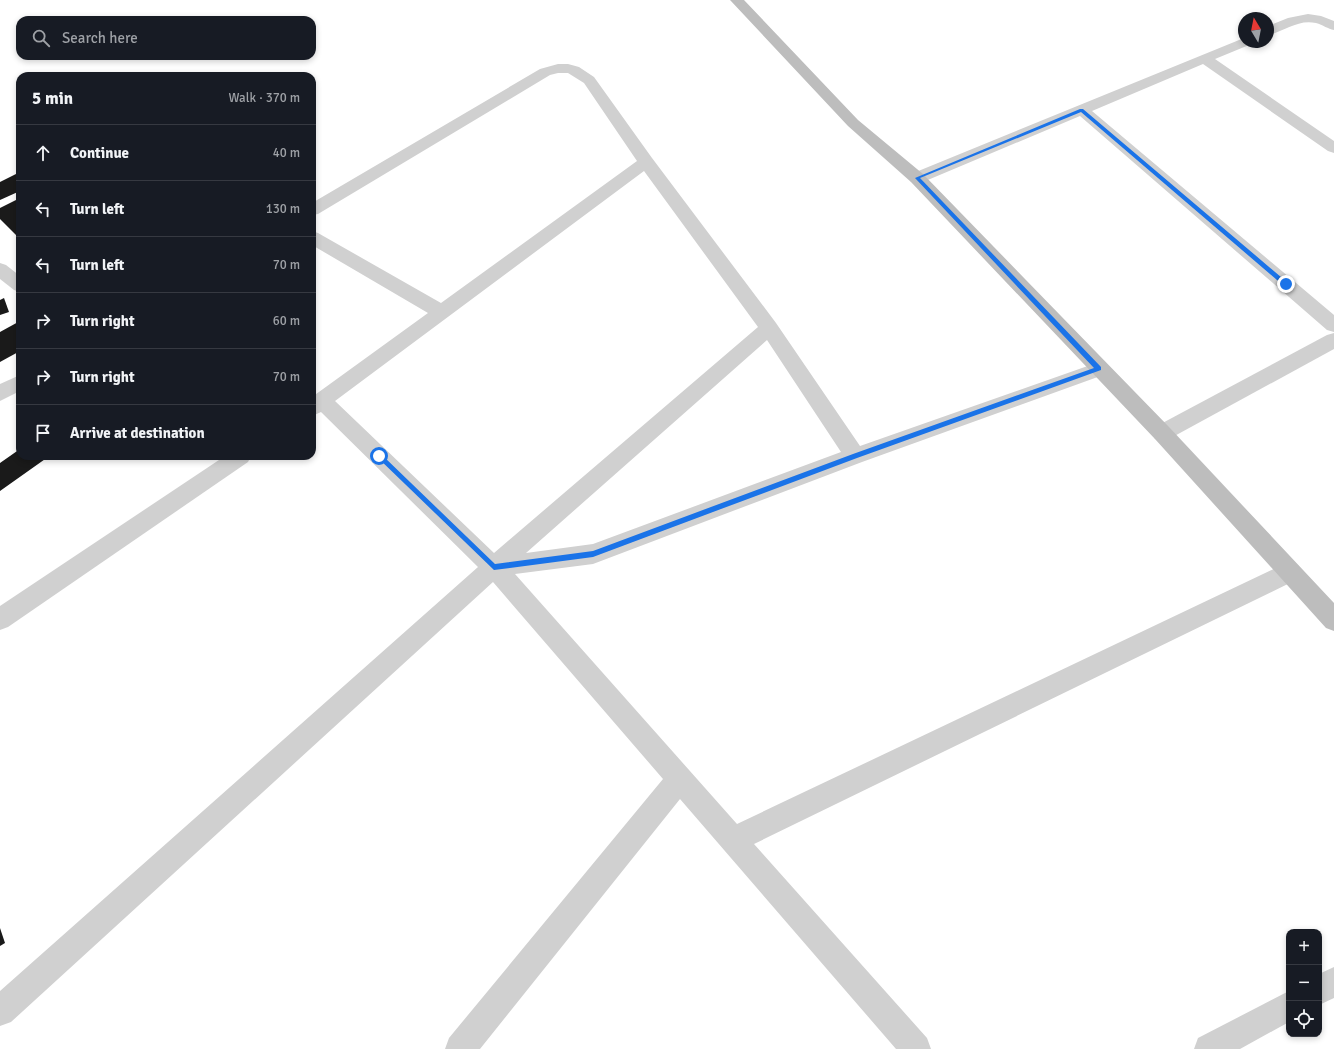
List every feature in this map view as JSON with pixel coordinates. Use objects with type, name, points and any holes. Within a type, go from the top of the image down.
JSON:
[{"type":"street","points":[[738,0],[854,122],[917,178],[1162,433],[1334,620]]},
{"type":"street","points":[[1274,28],[1294,19],[1303,18],[1314,18],[1326,21],[1334,26]]},
{"type":"street","points":[[917,178],[1238,45]]},
{"type":"street","points":[[1205,59],[1334,148]]},
{"type":"street","points":[[316,208],[544,72],[555,68],[577,70],[589,80],[646,162],[769,328],[855,456]]},
{"type":"street","points":[[1082,110],[1334,325]]},
{"type":"street","points":[[646,162],[317,404],[494,567],[916,1049]]},
{"type":"street","points":[[316,239],[442,312]]},
{"type":"street","points":[[0,269],[16,283]]},
{"type":"street","points":[[0,1011],[494,567],[769,328]]},
{"type":"street","points":[[1162,433],[1334,340]]},
{"type":"street","points":[[494,567],[593,554],[855,456],[1099,368]]},
{"type":"street","points":[[0,393],[16,384]]},
{"type":"street","points":[[0,619],[235,460]]},
{"type":"street","points":[[732,840],[1290,572]]},
{"type":"street","points":[[460,1049],[680,779]]},
{"type":"street","points":[[1322,988],[1334,982]]},
{"type":"street","points":[[1209,1049],[1286,1008]]},
{"type":"building","points":[[16,174],[16,193],[0,200],[0,182]]},
{"type":"building","points":[[16,200],[16,235],[0,219],[0,208]]},
{"type":"building","points":[[4,298],[9,312],[0,315],[0,300]]},
{"type":"building","points":[[16,323],[16,353],[0,362],[0,332]]},
{"type":"building","points":[[16,452],[16,460],[44,460],[0,491],[0,463]]},
{"type":"building","points":[[0,928],[5,943],[0,946]]},
{"type":"route","points":[[379,456],[494,567],[593,554],[855,456],[1099,368],[917,178],[1082,110],[1286,284]]}]
